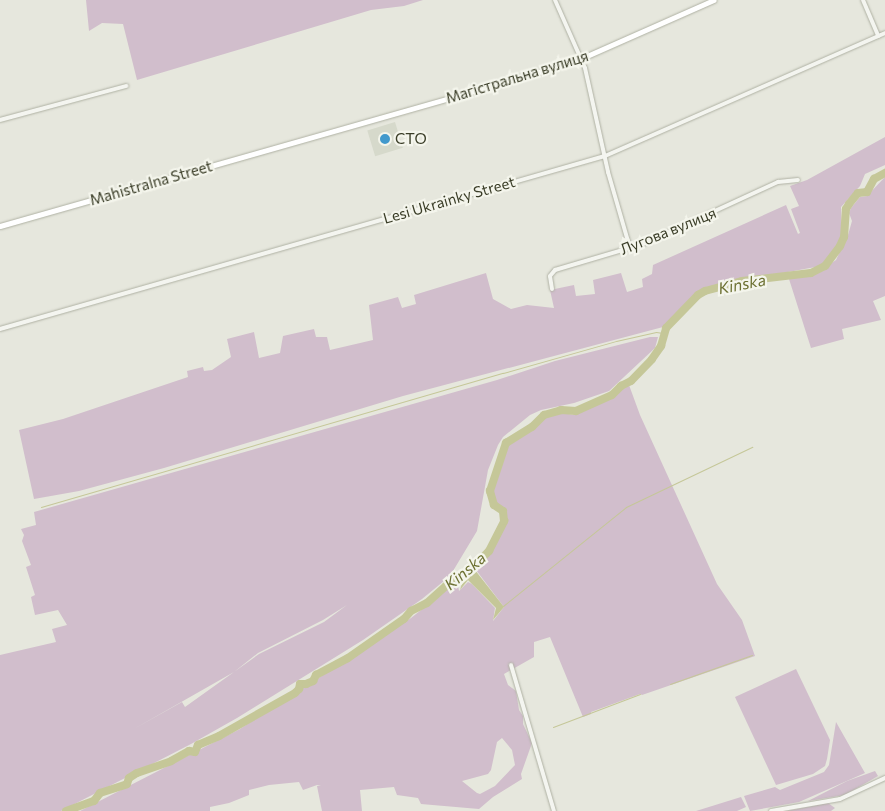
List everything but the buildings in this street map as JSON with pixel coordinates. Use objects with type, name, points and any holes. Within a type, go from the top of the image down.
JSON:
[{"type":"main road","name":"Магістральна вулиця","points":[[302,140],[580,59],[714,0]]},
{"type":"main road","name":"Mahistralna Street","points":[[0,226],[302,140]]},
{"type":"street","points":[[555,0],[580,59],[630,248]]},
{"type":"street","points":[[863,0],[878,36]]},
{"type":"street","name":"Lesi Ukrainky Street","points":[[0,329],[605,156],[885,33]]},
{"type":"street","points":[[0,120],[126,86]]},
{"type":"street","name":"Лугова вулиця","points":[[552,288],[550,276],[552,272],[630,248],[667,234],[778,182],[798,180]]},
{"type":"street","points":[[511,665],[554,811]]},
{"type":"street","points":[[771,811],[840,799],[885,778]]},
{"type":"shaded area","points":[[86,0],[423,0],[404,6],[371,10],[137,80],[123,24],[102,23],[89,31]]},
{"type":"shaded area","name":"СТО","points":[[395,122],[403,148],[375,156],[367,130]]},
{"type":"shaded area","points":[[885,137],[885,165],[865,174],[860,186],[841,207],[842,235],[837,248],[821,266],[716,285],[701,291],[663,327],[403,396],[164,468],[79,491],[34,499],[19,430],[63,419],[188,377],[187,371],[203,367],[204,371],[212,370],[231,357],[227,339],[254,332],[259,358],[280,353],[283,336],[314,329],[316,337],[327,337],[330,350],[373,340],[369,305],[398,297],[402,308],[416,304],[414,295],[486,273],[493,299],[511,309],[527,305],[554,308],[550,290],[574,285],[576,296],[595,294],[593,280],[621,273],[627,292],[643,287],[642,279],[652,274],[653,265],[786,205],[798,234],[800,233],[791,209],[799,206],[790,186],[807,180]]},
{"type":"shaded area","points":[[885,177],[885,296],[873,301],[881,320],[842,329],[844,339],[811,348],[789,279],[820,271],[836,260],[848,235],[852,221],[849,213],[851,208],[860,197],[867,196]]},
{"type":"shaded area","points":[[650,337],[658,337],[655,348],[609,391],[574,403],[541,410],[530,415],[503,437],[488,470],[477,531],[450,576],[422,599],[363,640],[237,718],[61,811],[0,811],[0,655],[56,642],[52,629],[67,625],[58,610],[35,615],[31,597],[35,595],[26,567],[31,565],[22,541],[24,535],[21,529],[36,525],[34,512],[497,380],[555,361]],"holes":[[[347,605],[324,622],[259,654],[235,671],[258,653],[323,620]],[[233,672],[185,707],[182,702],[132,730]]]},
{"type":"shaded area","points":[[629,385],[640,415],[717,584],[742,620],[755,656],[642,695],[640,694],[591,712],[591,714],[583,717],[550,637],[534,642],[534,657],[504,674],[508,685],[516,691],[519,710],[523,716],[523,724],[532,743],[521,774],[522,779],[493,797],[479,809],[421,804],[418,798],[397,795],[394,787],[360,790],[362,811],[322,811],[317,786],[321,786],[317,785],[303,790],[299,782],[269,785],[249,790],[249,795],[229,803],[210,807],[210,811],[80,811],[240,729],[411,618],[461,580],[458,585],[459,591],[468,582],[495,608],[493,621],[504,607],[473,566],[483,561],[489,553],[502,532],[506,521],[505,509],[493,501],[492,496],[507,444],[533,428],[542,418],[562,413],[575,415],[592,405],[604,402]],"holes":[[[502,738],[512,750],[515,765],[495,786],[480,794],[462,781],[488,774],[491,770],[497,742]]]},
{"type":"shaded area","points":[[471,565],[504,607],[493,620],[496,608],[468,580],[460,590],[463,580],[458,577],[466,573]]},
{"type":"shaded area","points":[[796,669],[830,740],[827,759],[825,766],[813,774],[776,785],[735,697]]},
{"type":"shaded area","points":[[836,722],[865,773],[799,802],[750,811],[744,796],[775,787],[780,790],[824,772],[829,765]]},
{"type":"shaded area","points":[[875,771],[878,776],[845,795],[808,801],[847,781]]},
{"type":"shaded area","points":[[741,797],[746,807],[737,811],[696,811]]},
{"type":"shaded area","points":[[828,803],[835,808],[831,811],[787,811]]},
{"type":"waterway","name":"Kinska","points":[[66,811],[94,801],[100,793],[127,784],[129,778],[137,773],[171,761],[189,751],[195,752],[198,745],[219,736],[295,693],[299,689],[300,684],[313,681],[316,675],[348,658],[404,619],[411,611],[427,603],[446,586],[462,577],[474,563],[489,551],[504,521],[503,511],[494,505],[490,491],[506,443],[532,427],[544,415],[561,410],[576,411],[612,395],[621,386],[631,381],[652,359],[661,346],[666,328],[698,295],[705,291],[742,281],[811,273],[825,266],[840,246],[844,237],[846,209],[849,204],[858,193],[867,192],[874,179],[885,173]]},
{"type":"waterway","points":[[41,507],[616,341],[656,332],[663,333]]},
{"type":"waterway","points":[[503,606],[626,507],[752,447]]},
{"type":"waterway","points":[[670,684],[752,655]]},
{"type":"waterway","points":[[553,727],[640,694]]},
{"type":"place","name":"СТО","points":[[385,139]]}]
